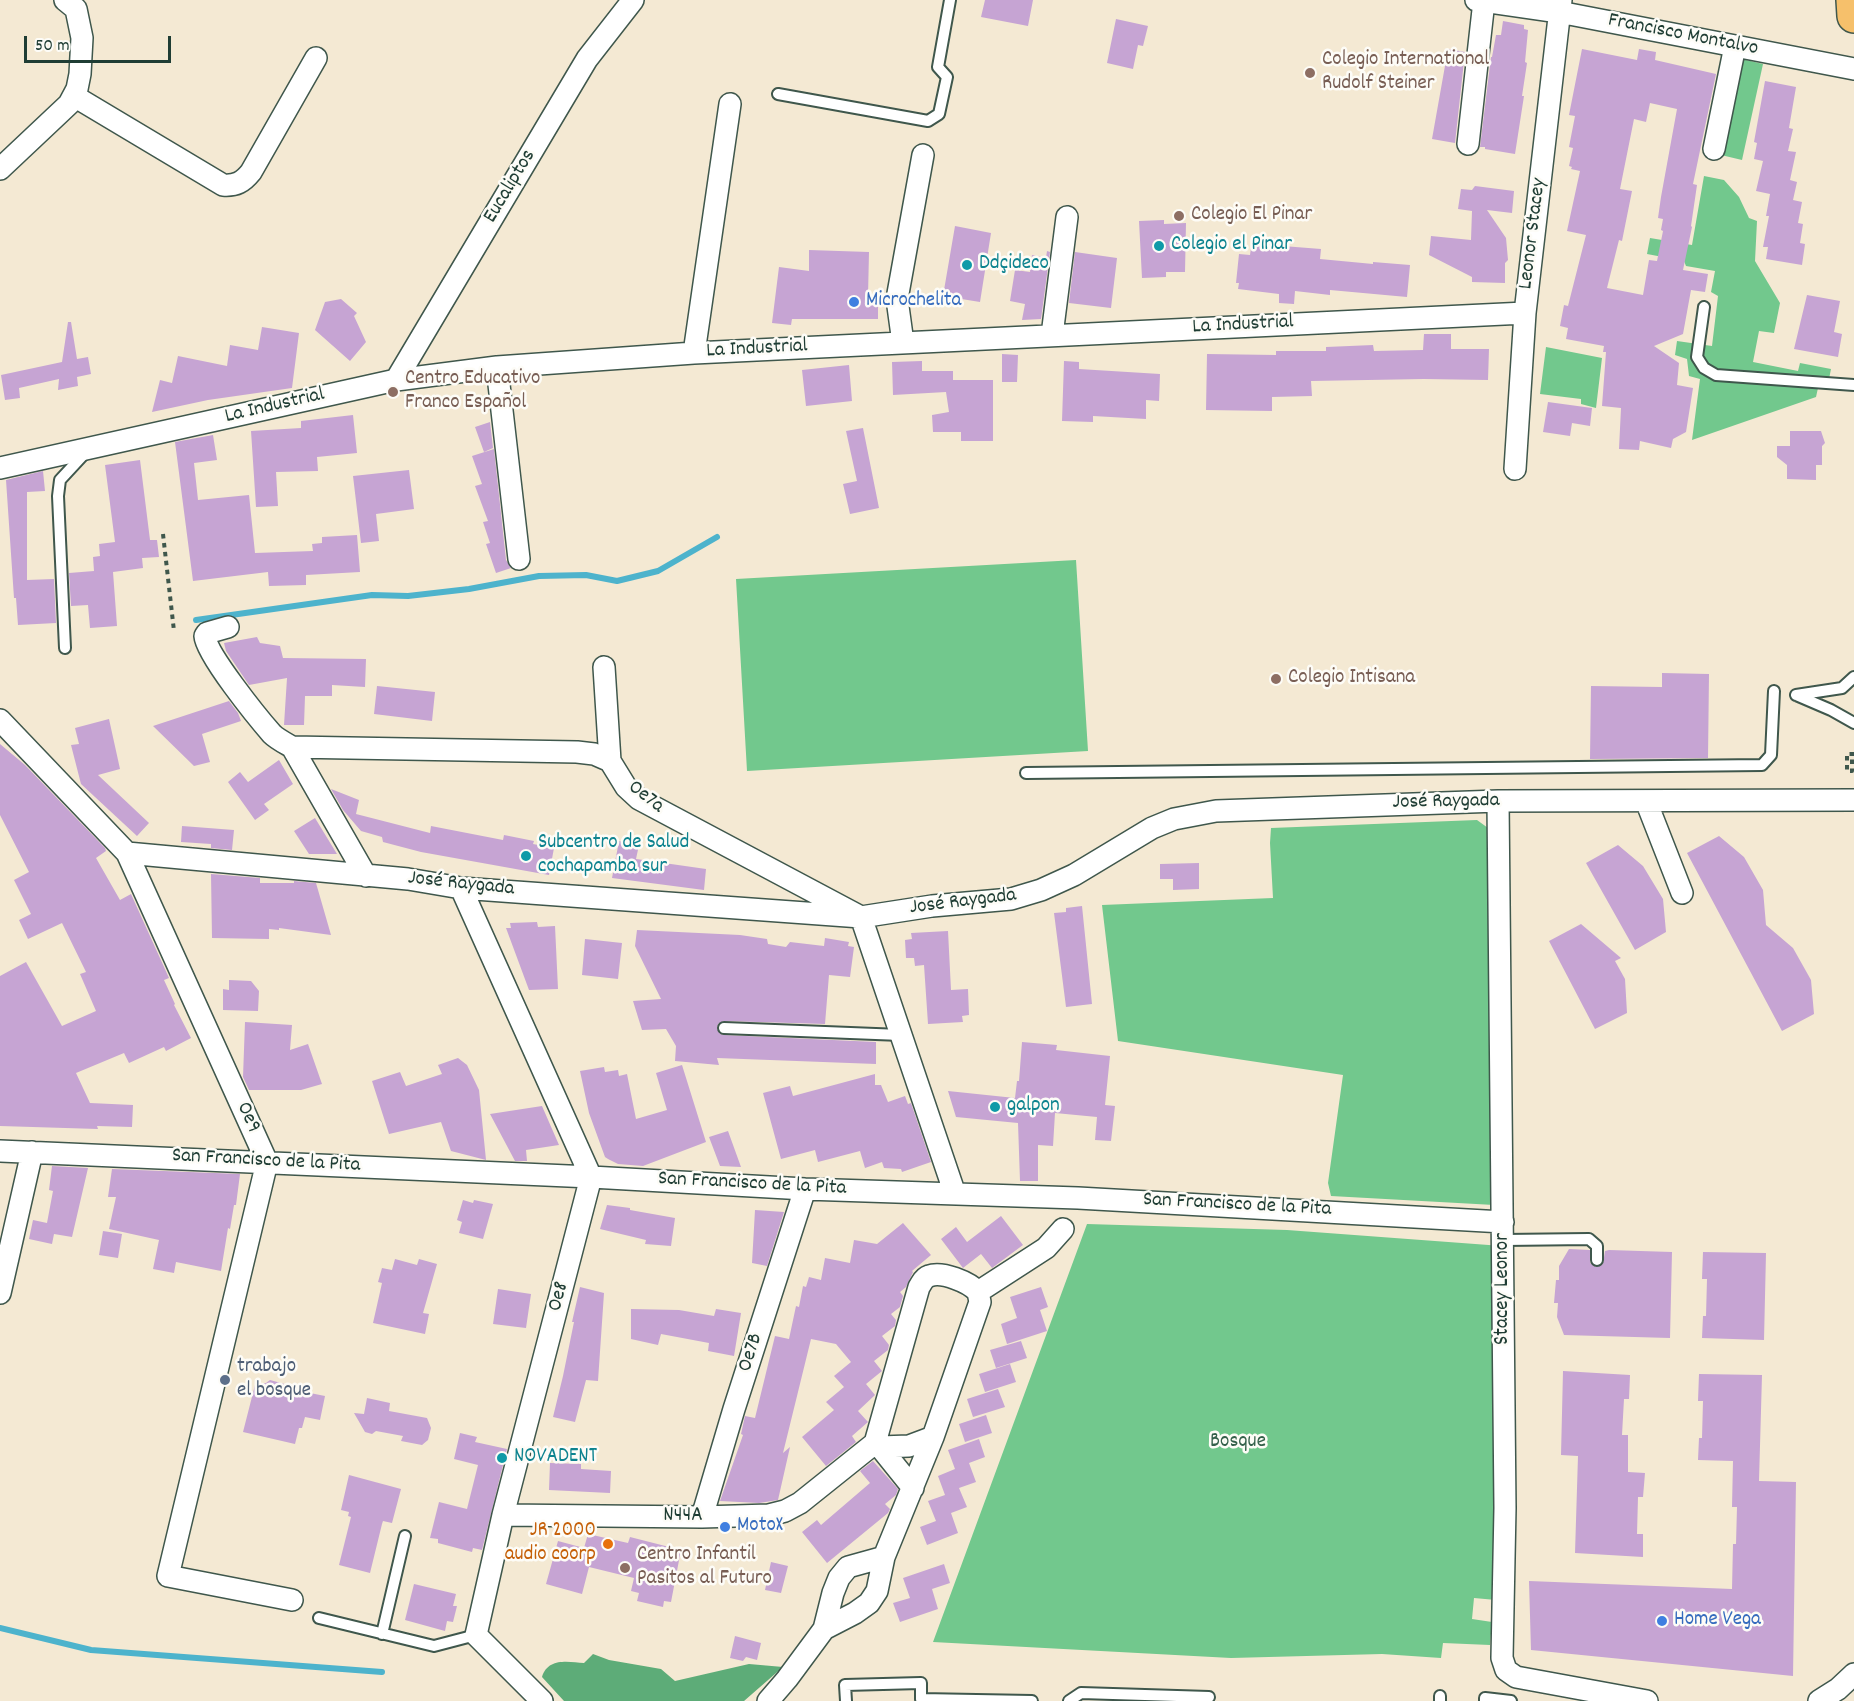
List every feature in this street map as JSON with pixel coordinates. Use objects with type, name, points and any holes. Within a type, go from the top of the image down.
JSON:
[{"type":"main road","points":[[1853,0],[1854,16]]},
{"type":"street","points":[[0,169],[69,104],[74,96],[81,74],[82,38],[76,9],[65,0]]},
{"type":"street","name":"Eucaliptos","points":[[396,380],[587,59],[633,0]]},
{"type":"street","points":[[1468,144],[1480,1]]},
{"type":"street","name":"Francisco Montalvo","points":[[1480,1],[1560,6],[1735,46],[1854,69]]},
{"type":"street","name":"Leonor Stacey","points":[[1515,469],[1524,313],[1560,6]]},
{"type":"street","points":[[1714,149],[1735,46]]},
{"type":"street","points":[[74,96],[223,184],[232,185],[246,179],[251,172],[316,58]]},
{"type":"street","points":[[694,354],[730,104]]},
{"type":"street","points":[[903,343],[897,299],[923,155]]},
{"type":"street","points":[[1052,335],[1067,217]]},
{"type":"street","name":"La Industrial","points":[[0,468],[396,380],[497,367],[1052,335],[1524,313]]},
{"type":"street","points":[[497,367],[519,559]]},
{"type":"street","points":[[228,627],[207,633],[205,642],[215,660],[274,736],[292,747],[366,876]]},
{"type":"street","points":[[604,667],[610,761]]},
{"type":"street","name":"Oe9","points":[[0,720],[127,853],[267,1162]]},
{"type":"street","name":"Oe7a","points":[[292,747],[594,754],[610,761],[626,787],[639,799],[861,916]]},
{"type":"street","name":"José Raygada","points":[[127,853],[408,879],[461,888],[861,916],[932,906],[1011,899],[1041,890],[1074,875],[1152,828],[1184,817],[1216,811],[1498,801],[1854,800]]},
{"type":"street","name":"Stacey Leonor","points":[[1498,801],[1504,1231],[1505,1508],[1502,1658],[1506,1670],[1516,1677],[1607,1698],[1639,1700]]},
{"type":"street","points":[[1646,801],[1682,893]]},
{"type":"street","points":[[461,888],[591,1177]]},
{"type":"street","points":[[861,916],[955,1194]]},
{"type":"street","name":"San Francisco de la Pita","points":[[0,1151],[591,1177],[805,1189],[1078,1198],[1504,1231]]},
{"type":"street","points":[[0,1293],[32,1152]]},
{"type":"street","points":[[267,1162],[168,1576],[292,1600]]},
{"type":"street","name":"Oe8","points":[[476,1635],[504,1515],[591,1177]]},
{"type":"street","name":"Oe7B","points":[[702,1517],[734,1409],[805,1189]]},
{"type":"street","points":[[978,1292],[1046,1248],[1063,1229]]},
{"type":"street","points":[[824,1629],[869,1603],[877,1591],[884,1557],[933,1437],[980,1302],[978,1292],[966,1282],[930,1275],[919,1287],[878,1445]]},
{"type":"street","points":[[878,1445],[909,1446],[933,1437]]},
{"type":"street","points":[[878,1445],[913,1488]]},
{"type":"street","name":"N44A","points":[[504,1515],[702,1517],[769,1515],[785,1511],[800,1503],[878,1445]]},
{"type":"street","points":[[768,1701],[824,1629],[839,1578],[848,1567],[884,1557]]},
{"type":"street","points":[[476,1635],[542,1701]]},
{"type":"street","points":[[1819,1701],[1838,1689],[1854,1674]]},
{"type":"lane","points":[[778,94],[928,122],[939,114],[946,77],[938,67],[950,0]]},
{"type":"lane","points":[[1704,307],[1697,357],[1704,368],[1716,375],[1854,385]]},
{"type":"lane","points":[[65,648],[58,496],[60,480],[90,448]]},
{"type":"lane","points":[[1854,677],[1842,688],[1796,694],[1854,723]]},
{"type":"lane","points":[[1026,773],[1762,765],[1771,755],[1774,691]]},
{"type":"lane","points":[[724,1028],[901,1035]]},
{"type":"lane","points":[[1504,1231],[1589,1239],[1597,1246],[1597,1260]]},
{"type":"lane","points":[[382,1634],[405,1536]]},
{"type":"lane","points":[[319,1618],[434,1646],[476,1635]]},
{"type":"lane","points":[[846,1701],[845,1685],[921,1683],[921,1699],[1032,1701]]},
{"type":"lane","points":[[1069,1701],[1081,1693],[1209,1697]]},
{"type":"lane","points":[[1485,1701],[1485,1698],[1510,1701]]},
{"type":"path","points":[[163,534],[174,631]]},
{"type":"path","points":[[1847,754],[1854,756],[1852,771],[1847,771],[1847,754]]},
{"type":"green space","points":[[1742,59],[1763,64],[1742,160],[1721,155]]},
{"type":"green space","points":[[1704,176],[1724,180],[1739,197],[1749,218],[1757,221],[1755,261],[1780,303],[1774,333],[1759,331],[1753,362],[1798,371],[1800,363],[1831,369],[1828,384],[1818,388],[1816,397],[1692,440],[1700,379],[1689,376],[1687,359],[1675,355],[1677,341],[1712,346],[1718,296],[1711,292],[1715,271],[1686,266],[1684,261],[1647,254],[1650,238],[1692,245]]},
{"type":"green space","points":[[1546,347],[1602,358],[1596,408],[1581,404],[1581,399],[1540,394]]},
{"type":"green space","points":[[1076,560],[1088,751],[747,771],[736,579]]},
{"type":"green space","points":[[1477,820],[1488,828],[1494,1205],[1331,1196],[1328,1183],[1343,1075],[1118,1041],[1102,905],[1273,898],[1271,828]]},
{"type":"green space","name":"Bosque","points":[[1087,1224],[1287,1230],[1502,1246],[1496,1600],[1474,1598],[1472,1619],[1492,1622],[1490,1645],[1443,1643],[1441,1658],[1382,1654],[1231,1658],[933,1642]]},
{"type":"green space","points":[[593,1654],[609,1660],[661,1669],[675,1681],[749,1664],[783,1667],[744,1701],[564,1701],[542,1677],[549,1666],[560,1662],[584,1663]]},
{"type":"building","points":[[985,0],[1033,0],[1028,26],[981,17]]},
{"type":"building","points":[[1116,19],[1148,26],[1143,46],[1138,45],[1133,69],[1107,63]]},
{"type":"building","points":[[1503,21],[1524,25],[1524,29],[1528,30],[1525,62],[1527,63],[1522,96],[1524,96],[1515,154],[1480,147],[1491,57],[1496,35],[1501,35]]},
{"type":"building","points":[[1448,49],[1465,52],[1455,143],[1432,139]]},
{"type":"building","points":[[1582,49],[1637,60],[1639,49],[1656,52],[1655,60],[1716,74],[1693,184],[1697,185],[1692,227],[1683,270],[1708,274],[1705,292],[1691,290],[1683,334],[1654,346],[1679,363],[1677,385],[1693,388],[1686,432],[1673,439],[1671,448],[1640,441],[1639,450],[1619,449],[1621,408],[1602,406],[1606,352],[1603,352],[1604,346],[1566,339],[1568,328],[1560,326],[1564,305],[1568,306],[1586,235],[1567,231],[1580,171],[1571,169],[1572,167],[1569,166],[1573,148],[1569,147],[1575,116],[1569,115]],"holes":[[[1650,103],[1677,109],[1658,218],[1663,219],[1661,230],[1663,231],[1657,261],[1649,260],[1643,295],[1607,288],[1619,240],[1622,241],[1632,191],[1620,189],[1634,119],[1646,122]]]},
{"type":"building","points":[[1765,81],[1796,87],[1789,128],[1793,129],[1788,151],[1796,152],[1790,180],[1797,182],[1793,200],[1802,202],[1798,223],[1803,224],[1800,243],[1805,244],[1802,265],[1766,259],[1768,247],[1763,247],[1769,216],[1766,216],[1770,194],[1756,191],[1763,161],[1754,159],[1757,143],[1754,142]]},
{"type":"building","points":[[1475,186],[1514,191],[1512,213],[1487,210],[1506,238],[1508,260],[1505,263],[1505,283],[1472,282],[1472,277],[1429,255],[1431,236],[1471,240],[1472,211],[1458,209],[1461,189],[1472,190]]},
{"type":"building","name":"Colegio el Pinar","points":[[1164,220],[1164,224],[1186,223],[1185,272],[1166,272],[1166,277],[1142,278],[1139,221]]},
{"type":"building","name":"Ddçideco","points":[[955,226],[991,233],[980,302],[943,296]]},
{"type":"building","points":[[1252,241],[1271,243],[1270,245],[1321,249],[1320,259],[1410,265],[1407,297],[1330,290],[1330,295],[1295,291],[1294,304],[1279,303],[1279,294],[1238,289],[1239,283],[1236,283],[1239,254],[1250,255]]},
{"type":"building","points":[[809,250],[869,252],[868,296],[878,295],[878,319],[792,319],[791,325],[772,323],[779,267],[809,271]]},
{"type":"building","points":[[1047,251],[1050,252],[1041,319],[1022,320],[1025,304],[1010,301],[1015,270],[1030,272],[1032,255],[1046,258]]},
{"type":"building","points":[[1075,252],[1117,258],[1111,308],[1069,303]]},
{"type":"building","points":[[1807,295],[1840,301],[1834,332],[1842,334],[1838,357],[1794,349]]},
{"type":"building","points":[[341,299],[357,313],[354,316],[366,342],[350,361],[315,330],[325,302]]},
{"type":"building","points":[[68,322],[71,322],[77,359],[88,357],[91,374],[77,377],[78,386],[58,390],[59,379],[19,388],[20,398],[5,400],[1,375],[62,362]]},
{"type":"building","points":[[262,327],[299,333],[292,388],[208,400],[152,412],[160,380],[172,383],[178,356],[227,366],[230,345],[258,350]]},
{"type":"building","points":[[1424,334],[1451,334],[1451,349],[1489,349],[1488,380],[1311,381],[1312,396],[1272,397],[1272,411],[1206,410],[1207,354],[1276,355],[1276,351],[1326,351],[1326,347],[1373,345],[1374,351],[1423,350]]},
{"type":"building","points":[[1002,354],[1018,355],[1017,382],[1002,382]]},
{"type":"building","points":[[922,361],[922,371],[953,371],[953,380],[993,380],[993,441],[961,441],[961,432],[933,432],[932,415],[949,412],[946,392],[893,395],[892,362]]},
{"type":"building","points":[[1064,361],[1079,362],[1079,369],[1160,374],[1159,401],[1146,400],[1146,419],[1093,416],[1093,422],[1062,421]]},
{"type":"building","points":[[849,365],[852,401],[806,406],[802,370]]},
{"type":"building","points":[[1548,402],[1592,408],[1590,426],[1572,423],[1570,436],[1543,432]]},
{"type":"building","points":[[353,415],[357,453],[317,457],[318,471],[276,472],[278,506],[256,507],[251,431],[301,428],[301,421]]},
{"type":"building","points":[[490,422],[493,448],[484,452],[475,427]]},
{"type":"building","points":[[863,428],[879,508],[850,514],[843,484],[857,481],[846,431]]},
{"type":"building","points":[[1790,431],[1821,431],[1825,443],[1822,446],[1822,465],[1816,465],[1816,480],[1787,479],[1787,465],[1777,457],[1777,446],[1790,446]]},
{"type":"building","points":[[213,435],[217,460],[194,463],[198,500],[249,495],[255,553],[313,551],[312,544],[322,543],[322,537],[357,535],[360,572],[306,575],[306,585],[269,586],[268,572],[193,581],[175,442]]},
{"type":"building","points":[[494,449],[506,560],[511,568],[496,573],[486,544],[490,543],[483,522],[488,521],[475,486],[482,484],[472,456]]},
{"type":"building","points":[[140,460],[150,540],[157,540],[159,557],[142,558],[143,568],[113,572],[117,626],[90,628],[88,605],[71,606],[69,573],[94,571],[93,557],[100,556],[99,544],[115,542],[105,465]]},
{"type":"building","points":[[409,470],[414,509],[376,514],[379,541],[361,543],[353,476]]},
{"type":"building","points":[[43,471],[45,491],[27,492],[27,580],[54,579],[56,623],[18,625],[6,480]]},
{"type":"building","points":[[257,637],[260,643],[280,646],[283,658],[366,659],[365,687],[332,685],[332,696],[305,696],[304,725],[284,725],[287,678],[249,685],[226,651],[224,643]]},
{"type":"building","points":[[1662,673],[1709,674],[1708,758],[1590,759],[1591,686],[1662,687]]},
{"type":"building","points":[[377,686],[435,692],[432,721],[374,714]]},
{"type":"building","points":[[229,701],[241,721],[202,734],[210,762],[194,766],[153,726]]},
{"type":"building","points":[[109,719],[120,769],[98,775],[149,823],[137,836],[81,784],[71,745],[79,744],[75,728]]},
{"type":"building","points":[[0,744],[25,765],[105,848],[106,851],[96,858],[120,900],[131,894],[169,978],[164,980],[174,1005],[191,1038],[166,1051],[164,1047],[129,1063],[124,1053],[76,1073],[90,1103],[133,1105],[132,1127],[97,1126],[98,1129],[0,1126],[0,976],[26,962],[62,1026],[96,1011],[80,974],[86,972],[62,923],[28,939],[19,920],[31,914],[14,880],[29,872],[0,815]]},
{"type":"building","points":[[279,760],[293,784],[264,804],[269,810],[255,820],[228,782],[240,772],[248,782]]},
{"type":"building","points":[[331,789],[359,800],[356,814],[430,833],[431,826],[503,840],[504,835],[554,848],[549,875],[421,852],[383,842],[382,837],[361,831],[343,810]]},
{"type":"building","points":[[315,818],[337,854],[309,854],[294,831]]},
{"type":"building","points":[[182,826],[234,830],[232,850],[211,848],[211,844],[181,842]]},
{"type":"building","points":[[1719,836],[1744,857],[1763,890],[1766,925],[1793,948],[1811,980],[1814,1014],[1782,1031],[1687,853]]},
{"type":"building","points":[[619,841],[639,845],[636,859],[706,869],[704,890],[612,878]]},
{"type":"building","points":[[1618,845],[1643,866],[1663,899],[1666,932],[1635,950],[1586,863]]},
{"type":"building","points":[[1199,863],[1199,889],[1173,890],[1173,879],[1160,879],[1160,864]]},
{"type":"building","points":[[211,874],[260,878],[260,883],[294,883],[294,881],[316,883],[331,935],[279,928],[279,930],[269,929],[269,939],[212,938]]},
{"type":"building","points":[[1082,906],[1092,1004],[1066,1007],[1054,913],[1066,912],[1066,908]]},
{"type":"building","points":[[537,922],[538,927],[555,926],[558,989],[529,990],[506,928],[511,928],[510,923]]},
{"type":"building","points":[[1581,924],[1621,958],[1615,961],[1625,979],[1627,1013],[1595,1029],[1549,941]]},
{"type":"building","points":[[637,930],[740,935],[767,939],[768,944],[786,947],[790,942],[824,946],[825,938],[849,942],[848,946],[854,947],[850,977],[829,975],[825,1024],[724,1021],[718,1024],[717,1028],[720,1034],[724,1035],[876,1042],[876,1064],[717,1058],[719,1065],[675,1061],[676,1046],[666,1029],[642,1030],[633,1001],[661,999],[635,946]]},
{"type":"building","points":[[948,931],[951,990],[968,989],[969,1015],[962,1016],[963,1022],[928,1024],[924,965],[915,966],[914,958],[906,958],[905,940],[912,939],[911,933]]},
{"type":"building","points":[[585,939],[622,943],[618,979],[582,975]]},
{"type":"building","points":[[229,980],[251,981],[259,991],[258,1011],[223,1010],[223,989],[229,990]]},
{"type":"building","points":[[245,1022],[292,1025],[290,1050],[308,1044],[322,1084],[301,1090],[249,1090],[243,1077]]},
{"type":"building","points":[[1022,1042],[1057,1045],[1056,1050],[1110,1056],[1105,1105],[1115,1106],[1111,1141],[1095,1140],[1097,1117],[1055,1113],[1053,1146],[1038,1145],[1038,1181],[1020,1181],[1018,1123],[956,1117],[948,1091],[1015,1098],[1017,1081],[1019,1081]]},
{"type":"building","points":[[458,1058],[467,1065],[479,1090],[486,1160],[451,1151],[441,1122],[389,1134],[372,1081],[400,1072],[406,1086],[442,1074],[438,1065]]},
{"type":"building","points":[[682,1065],[706,1142],[643,1166],[618,1164],[605,1157],[589,1113],[580,1071],[604,1067],[605,1072],[618,1070],[619,1076],[627,1074],[636,1119],[667,1110],[656,1073]]},
{"type":"building","points":[[875,1074],[875,1085],[881,1085],[888,1102],[905,1096],[908,1104],[911,1103],[931,1162],[902,1172],[901,1169],[884,1168],[882,1162],[865,1168],[860,1151],[818,1162],[815,1150],[781,1159],[763,1093],[790,1086],[793,1096]]},
{"type":"building","points":[[542,1106],[559,1145],[526,1150],[527,1161],[515,1161],[490,1114]]},
{"type":"building","points":[[728,1131],[741,1167],[720,1166],[709,1137]]},
{"type":"building","points":[[52,1166],[88,1168],[72,1237],[54,1234],[52,1244],[29,1239],[33,1220],[47,1223],[53,1191],[49,1190]]},
{"type":"building","points":[[112,1169],[240,1174],[236,1205],[234,1205],[230,1229],[228,1228],[221,1271],[176,1262],[174,1273],[153,1269],[159,1240],[109,1229],[116,1197],[108,1197]]},
{"type":"building","points":[[463,1200],[493,1204],[483,1239],[459,1233],[462,1222],[457,1220]]},
{"type":"building","points":[[607,1205],[675,1218],[671,1246],[645,1244],[646,1240],[600,1229]]},
{"type":"building","points":[[755,1210],[784,1212],[767,1266],[752,1263]]},
{"type":"building","points":[[1001,1216],[1023,1245],[992,1268],[981,1254],[963,1268],[941,1239],[956,1227],[967,1242]]},
{"type":"building","points":[[903,1223],[931,1255],[912,1271],[906,1287],[900,1292],[903,1296],[900,1307],[891,1314],[896,1320],[895,1326],[882,1336],[889,1345],[888,1350],[874,1361],[882,1371],[866,1384],[875,1395],[858,1411],[868,1422],[852,1436],[856,1442],[826,1466],[802,1437],[834,1410],[826,1402],[844,1387],[834,1376],[851,1362],[836,1344],[811,1339],[783,1453],[790,1447],[778,1500],[759,1503],[720,1501],[743,1435],[741,1434],[745,1416],[755,1418],[775,1336],[789,1339],[803,1286],[806,1287],[809,1277],[821,1280],[825,1258],[850,1263],[854,1240],[877,1244]]},
{"type":"building","points":[[103,1231],[122,1234],[118,1258],[99,1255]]},
{"type":"building","points":[[1569,1249],[1590,1250],[1590,1263],[1596,1267],[1603,1264],[1605,1251],[1609,1250],[1672,1252],[1670,1338],[1564,1335],[1557,1317],[1558,1303],[1554,1303],[1556,1280],[1559,1280],[1559,1266]]},
{"type":"building","points":[[1703,1252],[1766,1253],[1764,1340],[1702,1338],[1703,1316],[1706,1316],[1707,1279],[1702,1279]]},
{"type":"building","points":[[395,1259],[417,1265],[419,1259],[437,1264],[423,1313],[429,1314],[425,1334],[373,1323],[382,1283],[378,1282],[382,1268],[392,1270]]},
{"type":"building","points":[[580,1287],[604,1293],[598,1381],[586,1380],[575,1422],[553,1417]]},
{"type":"building","points":[[1041,1287],[1048,1307],[1040,1310],[1047,1331],[1007,1344],[1001,1324],[1017,1318],[1010,1297]]},
{"type":"building","points":[[498,1289],[531,1294],[526,1328],[493,1324]]},
{"type":"building","points":[[631,1309],[679,1310],[714,1316],[716,1309],[741,1313],[734,1356],[708,1351],[709,1343],[661,1334],[658,1345],[631,1339]]},
{"type":"building","points":[[1021,1341],[1027,1358],[996,1368],[990,1350]]},
{"type":"building","points":[[1010,1364],[1016,1382],[985,1392],[979,1374]]},
{"type":"building","points":[[1563,1371],[1630,1375],[1629,1399],[1624,1399],[1622,1435],[1628,1435],[1628,1472],[1645,1473],[1643,1497],[1638,1497],[1637,1534],[1643,1534],[1643,1557],[1575,1553],[1578,1456],[1561,1455]]},
{"type":"building","name":"Home Vega","points":[[1699,1374],[1762,1375],[1759,1481],[1796,1482],[1793,1676],[1531,1650],[1529,1581],[1732,1589],[1737,1507],[1732,1507],[1733,1461],[1698,1460],[1699,1438],[1702,1438],[1703,1401],[1698,1401]]},
{"type":"building","points":[[270,1380],[299,1388],[300,1391],[325,1396],[320,1420],[305,1417],[302,1428],[299,1428],[295,1444],[243,1432],[255,1385]]},
{"type":"building","points":[[998,1389],[1005,1407],[973,1417],[967,1399]]},
{"type":"building","points":[[367,1398],[390,1403],[389,1411],[427,1418],[431,1428],[428,1440],[422,1445],[401,1441],[403,1436],[376,1431],[372,1434],[365,1432],[354,1413],[364,1414]]},
{"type":"building","points":[[986,1415],[992,1433],[965,1442],[959,1424]]},
{"type":"building","points":[[460,1433],[477,1437],[475,1442],[507,1449],[482,1550],[473,1548],[472,1552],[438,1543],[438,1539],[430,1538],[439,1502],[467,1509],[478,1465],[454,1459]]},
{"type":"building","points":[[979,1439],[985,1457],[969,1463],[976,1482],[959,1488],[967,1507],[951,1513],[958,1533],[927,1545],[920,1527],[936,1521],[928,1501],[945,1495],[938,1476],[955,1469],[948,1450]]},
{"type":"building","points":[[873,1461],[898,1489],[896,1495],[885,1504],[890,1509],[827,1563],[802,1532],[817,1520],[821,1525],[870,1483],[860,1471]]},
{"type":"building","points":[[550,1463],[581,1464],[581,1469],[611,1471],[610,1493],[549,1490]]},
{"type":"building","points":[[349,1475],[401,1489],[392,1523],[383,1521],[370,1573],[339,1565],[351,1517],[348,1516],[349,1512],[341,1510]]},
{"type":"building","points":[[588,1534],[628,1543],[630,1537],[681,1550],[671,1602],[664,1601],[663,1607],[637,1601],[639,1593],[631,1591],[634,1578],[589,1567],[582,1594],[546,1584],[558,1541],[584,1548]]},
{"type":"building","points":[[771,1562],[788,1566],[781,1593],[765,1590]]},
{"type":"building","points":[[944,1564],[950,1583],[932,1589],[938,1609],[900,1622],[893,1603],[910,1598],[903,1578]]},
{"type":"building","points":[[414,1584],[456,1594],[453,1606],[457,1606],[453,1622],[447,1621],[445,1631],[405,1620]]},
{"type":"building","points":[[735,1636],[761,1643],[757,1660],[746,1657],[743,1661],[730,1658]]},
{"type":"waterway","points":[[196,620],[372,595],[408,596],[469,589],[539,576],[586,575],[617,581],[658,571],[717,537]]},
{"type":"waterway","points":[[0,1628],[91,1650],[382,1672]]},
{"type":"place","name":"Colegio International Rudolf Steiner","points":[[1310,73]]},
{"type":"place","name":"Colegio El Pinar","points":[[1179,216]]},
{"type":"place","name":"Colegio el Pinar","points":[[1159,246]]},
{"type":"place","name":"Ddçideco","points":[[967,265]]},
{"type":"place","name":"Microchelita","points":[[854,302]]},
{"type":"place","name":"Centro Educativo Franco Español","points":[[393,392]]},
{"type":"place","name":"Colegio Intisana","points":[[1276,679]]},
{"type":"place","name":"Subcentro de Salud cochapamba sur","points":[[526,856]]},
{"type":"place","name":"galpon","points":[[995,1107]]},
{"type":"place","name":"trabajo el bosque","points":[[225,1380]]},
{"type":"place","name":"NOVADENT","points":[[502,1458]]},
{"type":"place","name":"MotoX","points":[[725,1527]]},
{"type":"place","name":"JR 2000 audio coorp","points":[[608,1544]]},
{"type":"place","name":"Centro Infantil Pasitos al Futuro","points":[[625,1568]]},
{"type":"place","name":"Home Vega","points":[[1662,1621]]}]
